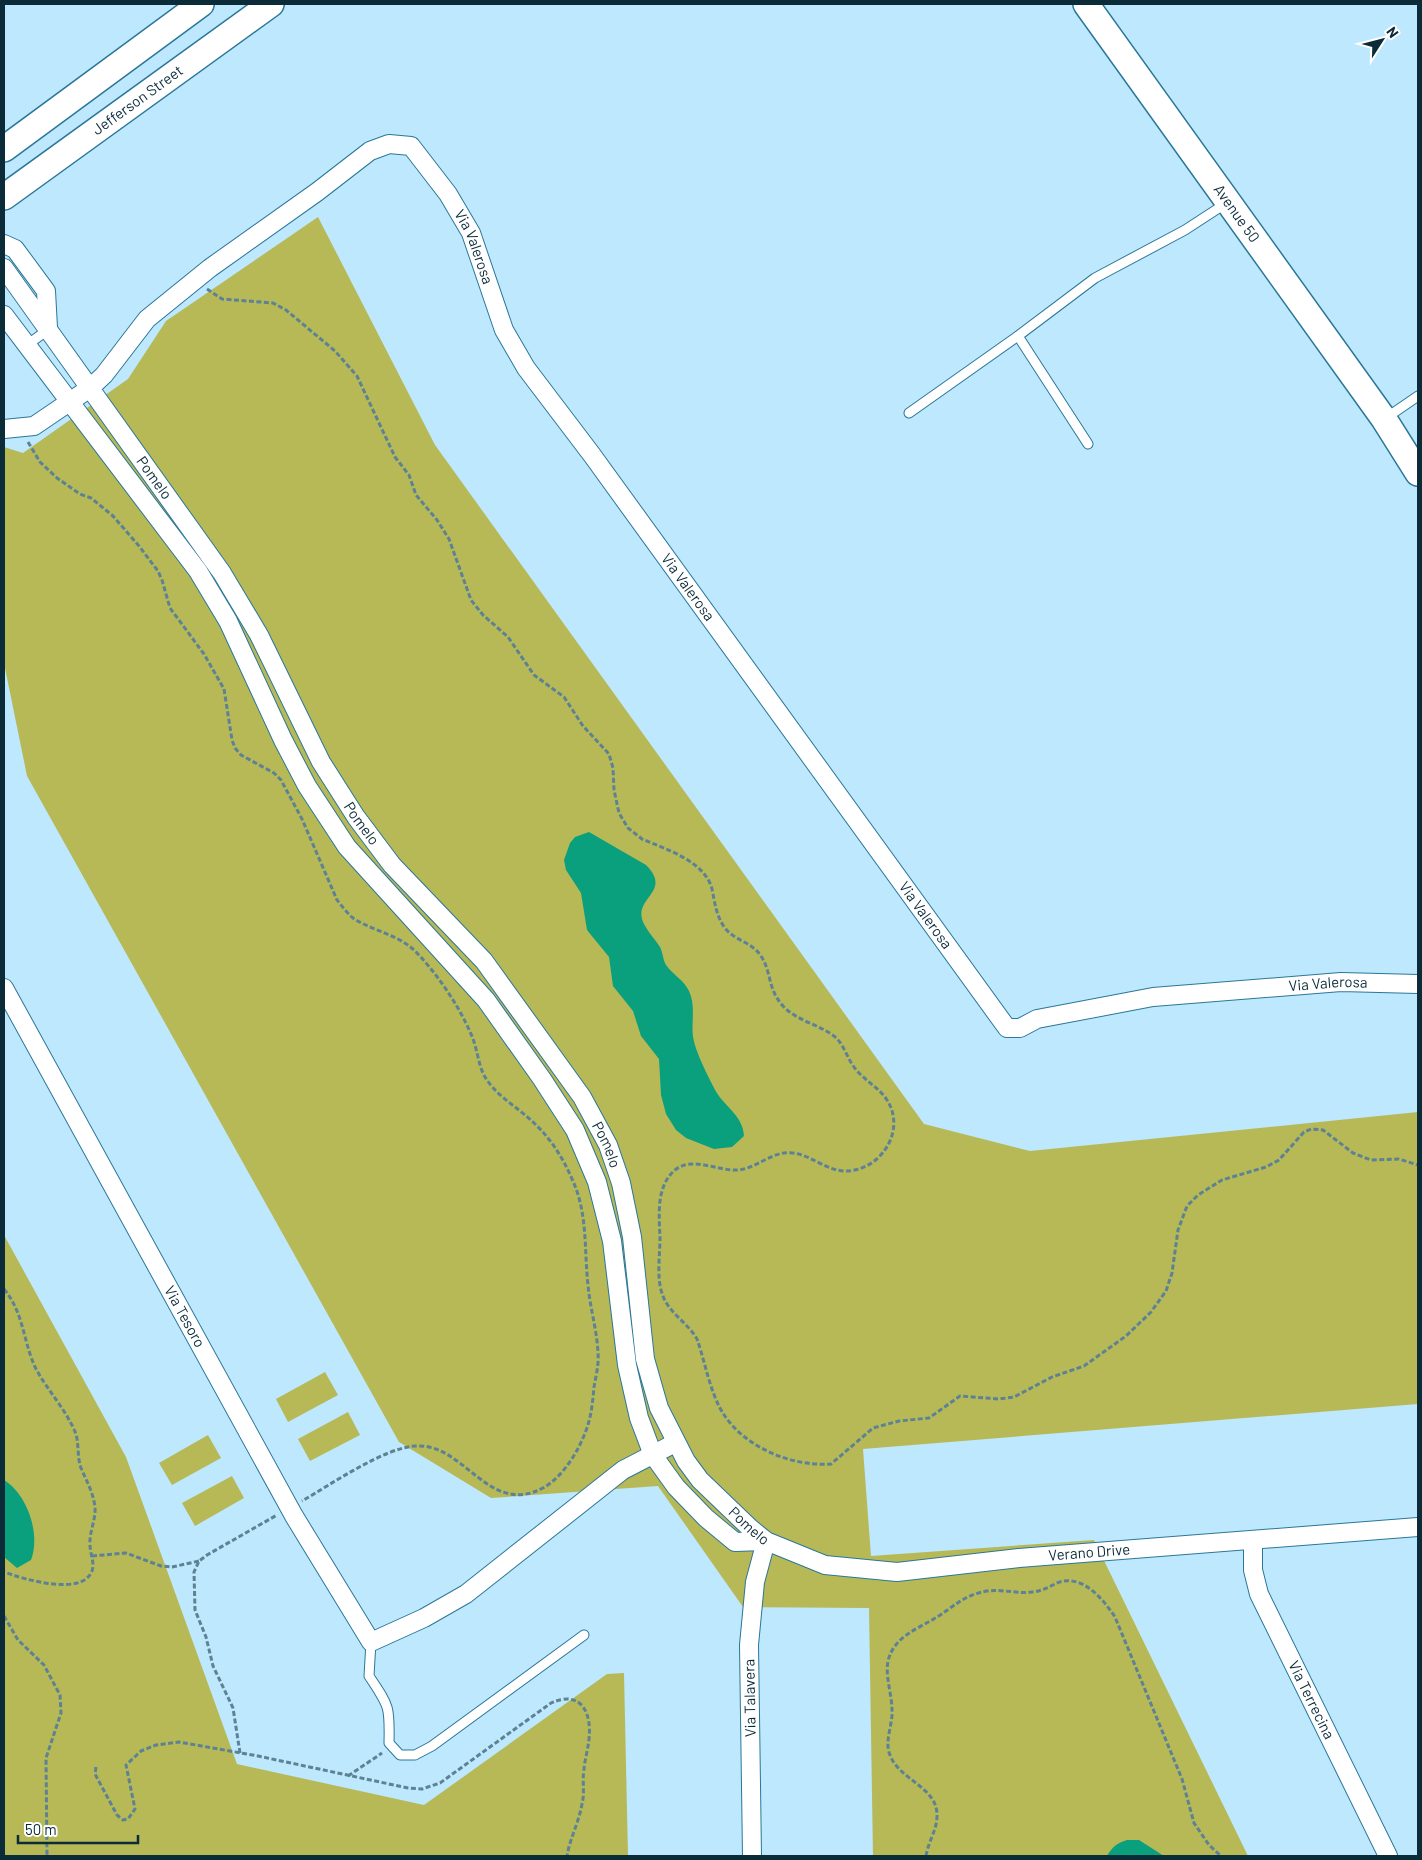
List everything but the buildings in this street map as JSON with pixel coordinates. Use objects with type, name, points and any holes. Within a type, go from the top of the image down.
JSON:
[{"type":"main road","points":[[4,149],[201,4]]},
{"type":"main road","name":"Jefferson Street","points":[[4,197],[271,4]]},
{"type":"main road","name":"Avenue 50","points":[[1086,4],[1418,466]]},
{"type":"main road","name":"Avenue 50","points":[[1385,421],[1418,473]]},
{"type":"street","name":"Via Valerosa","points":[[12,428],[34,426],[90,388],[104,375],[146,319],[198,278],[318,192],[370,151],[389,144],[410,146],[448,194],[471,233],[504,330],[526,368],[592,455],[1007,1028],[1020,1028],[1037,1019],[1154,997],[1341,982],[1418,984]]},
{"type":"street","points":[[4,244],[15,249],[46,291],[48,329]]},
{"type":"street","name":"Pomelo","points":[[4,268],[241,603],[260,635],[321,762],[356,817],[392,865],[484,961],[582,1097],[608,1145],[621,1183],[632,1237],[645,1359],[659,1408],[675,1443],[700,1480],[766,1541]]},
{"type":"street","name":"Pomelo","points":[[4,315],[198,571],[228,621],[283,740],[307,786],[347,846],[486,1000],[542,1079],[575,1130],[597,1182],[612,1241],[628,1365],[639,1418],[653,1455],[676,1487],[706,1518],[736,1542],[766,1541]]},
{"type":"street","points":[[4,336],[27,345]]},
{"type":"street","name":"Via Tesoro","points":[[4,988],[289,1508],[351,1613],[371,1642]]},
{"type":"street","points":[[371,1642],[424,1618],[466,1594],[623,1470],[675,1443]]},
{"type":"street","name":"Verano Drive","points":[[766,1541],[825,1565],[897,1572],[1019,1558],[1253,1541],[1418,1526]]},
{"type":"street","name":"Via Talavera","points":[[752,1856],[749,1646],[755,1582],[766,1541]]},
{"type":"street","name":"Via Terrecina","points":[[1253,1541],[1253,1570],[1258,1594],[1388,1856]]},
{"type":"lane","points":[[909,412],[1018,336],[1095,278],[1185,230],[1228,202]]},
{"type":"lane","points":[[27,345],[48,329]]},
{"type":"lane","points":[[1018,336],[1088,444]]},
{"type":"lane","points":[[1385,421],[1418,396]]},
{"type":"lane","points":[[371,1642],[369,1676],[384,1697],[388,1707],[389,1742],[391,1748],[400,1755],[415,1755],[432,1746],[584,1635]]},
{"type":"path","points":[[198,278],[208,290],[222,299],[273,303],[309,329],[346,362],[363,385],[388,446],[409,475],[416,494],[437,520],[449,539],[464,585],[477,610],[503,632],[534,676],[564,697],[583,726],[608,754],[613,768],[617,806],[622,820],[634,834],[700,869],[712,888],[715,908],[723,925],[761,955],[772,991],[778,1000],[792,1014],[835,1037],[852,1065],[878,1089],[891,1106],[895,1121],[890,1144],[880,1156],[854,1170],[835,1170],[792,1152],[774,1156],[742,1170],[724,1170],[695,1164],[685,1166],[674,1171],[664,1184],[659,1209],[660,1278],[664,1298],[697,1339],[720,1409],[733,1426],[747,1437],[784,1460],[812,1464],[831,1464],[866,1434],[880,1425],[929,1418],[960,1396],[973,1395],[999,1400],[1014,1397],[1052,1377],[1084,1366],[1136,1328],[1161,1299],[1172,1273],[1182,1219],[1192,1200],[1222,1180],[1266,1167],[1279,1160],[1300,1135],[1310,1129],[1323,1130],[1354,1153],[1371,1160],[1399,1159],[1418,1165]]},
{"type":"path","points":[[12,428],[40,462],[70,487],[102,506],[140,546],[162,580],[170,608],[204,654],[224,689],[235,748],[241,755],[274,773],[281,780],[302,819],[337,900],[345,910],[365,924],[407,944],[418,954],[465,1022],[472,1037],[484,1077],[500,1094],[533,1122],[560,1155],[573,1180],[582,1209],[588,1293],[598,1360],[590,1419],[586,1432],[562,1471],[547,1486],[538,1490],[518,1494],[506,1493],[485,1484],[468,1469],[429,1446],[404,1447],[386,1454],[227,1543],[199,1561],[172,1567],[161,1566],[126,1553],[92,1556]]},
{"type":"path","points":[[4,1289],[21,1318],[35,1366],[76,1435],[81,1466],[93,1498],[95,1510],[90,1545],[92,1570],[89,1576],[78,1584],[36,1582],[4,1572]]},
{"type":"path","points":[[199,1561],[194,1572],[193,1584],[195,1610],[206,1637],[213,1666],[233,1708],[240,1753]]},
{"type":"path","points":[[926,1856],[937,1822],[936,1809],[924,1791],[899,1770],[888,1748],[892,1711],[888,1664],[891,1651],[896,1643],[910,1632],[939,1616],[960,1599],[998,1590],[1036,1592],[1064,1582],[1082,1584],[1088,1587],[1115,1617],[1152,1712],[1182,1779],[1194,1823],[1204,1840],[1221,1856]]},
{"type":"path","points":[[4,1616],[13,1633],[44,1665],[60,1695],[61,1713],[46,1758],[47,1856]]},
{"type":"path","points":[[96,1767],[94,1774],[117,1815],[123,1820],[128,1819],[135,1808],[126,1764],[141,1751],[156,1745],[179,1742],[408,1788],[432,1787],[551,1703],[562,1698],[572,1698],[579,1702],[586,1712],[590,1737],[584,1768],[583,1803],[566,1856]]},
{"type":"path","points":[[348,1776],[391,1748]]},
{"type":"shaded area","points":[[318,217],[435,445],[924,1124],[1030,1151],[1418,1112],[1418,1404],[863,1449],[871,1556],[1094,1540],[1248,1856],[873,1856],[869,1608],[743,1607],[658,1486],[491,1498],[399,1442],[27,776],[4,663],[4,447],[23,453],[128,379],[166,321]]},
{"type":"shaded area","points":[[589,832],[646,865],[653,874],[656,882],[643,906],[641,913],[643,922],[660,947],[666,965],[689,991],[693,1008],[693,1037],[699,1056],[717,1093],[736,1116],[743,1128],[744,1136],[732,1147],[714,1149],[686,1138],[676,1130],[666,1114],[661,1095],[659,1059],[641,1036],[633,1011],[613,986],[609,957],[587,930],[581,893],[566,870],[564,860],[570,843],[575,837]]},
{"type":"shaded area","points":[[4,1235],[126,1457],[237,1764],[424,1805],[607,1674],[624,1673],[628,1856],[4,1856]]},
{"type":"shaded area","points":[[325,1372],[338,1395],[288,1422],[276,1399]]},
{"type":"shaded area","points":[[348,1412],[360,1435],[310,1461],[298,1439]]},
{"type":"shaded area","points":[[208,1435],[221,1458],[172,1485],[159,1463]]},
{"type":"shaded area","points":[[232,1476],[244,1498],[195,1526],[182,1503]]},
{"type":"shaded area","points":[[4,1480],[19,1495],[30,1516],[33,1527],[34,1550],[31,1560],[17,1568],[4,1557]]},
{"type":"shaded area","points":[[1139,1840],[1164,1856],[1107,1856],[1120,1842]]}]
